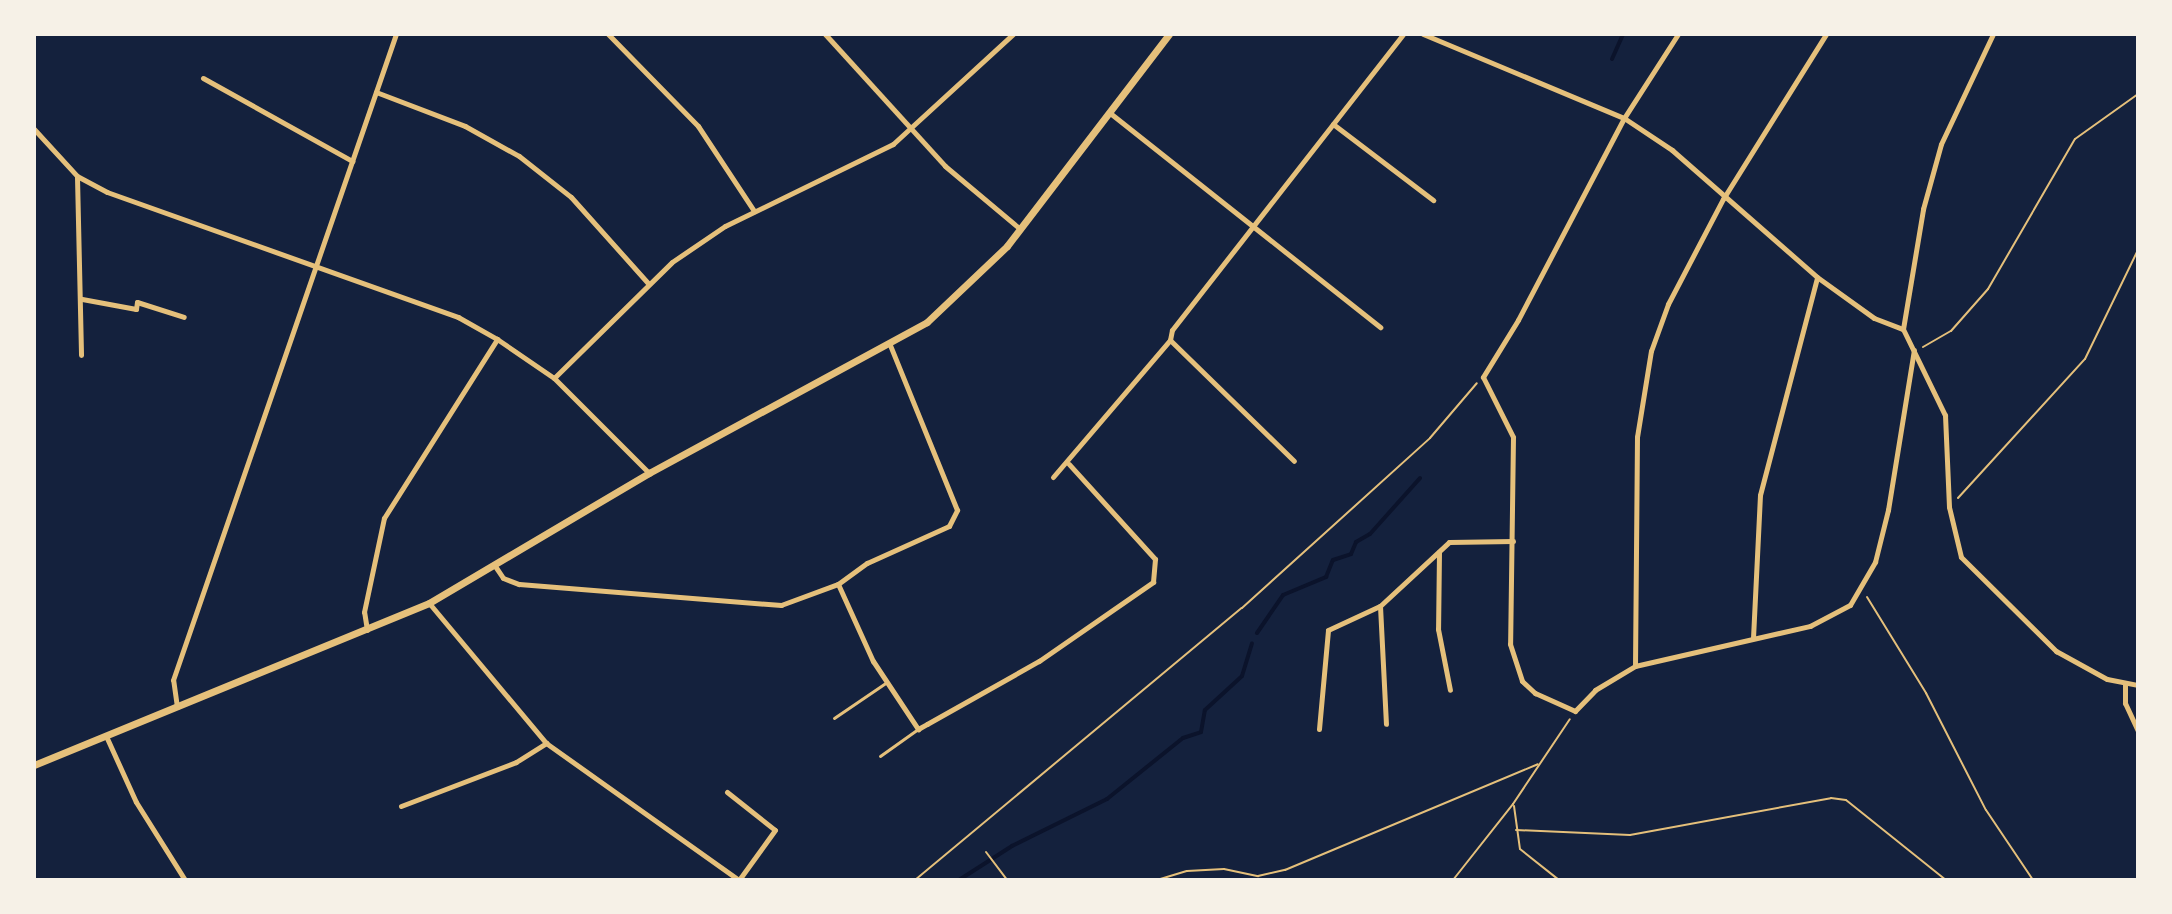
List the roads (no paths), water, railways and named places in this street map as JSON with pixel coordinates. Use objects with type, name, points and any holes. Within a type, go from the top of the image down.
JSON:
[{"type":"street","points":[[177,707],[173,680],[396,34]]},
{"type":"street","points":[[608,34],[698,126],[754,211]]},
{"type":"street","points":[[825,34],[965,185],[1020,229]]},
{"type":"street","points":[[554,378],[648,283],[701,241],[754,211],[893,144],[1013,34]]},
{"type":"street","points":[[34,765],[429,603],[649,473],[890,345],[960,296],[1020,229],[1169,34]]},
{"type":"street","points":[[1053,477],[1069,464],[1170,340],[1172,330],[1403,34]]},
{"type":"street","points":[[1423,34],[1624,118],[1672,150],[1723,199],[1817,277],[1874,318],[1903,329]]},
{"type":"street","points":[[1678,34],[1624,118],[1518,320],[1483,377],[1513,437],[1513,664],[1535,693],[1575,711],[1595,690],[1635,666],[1834,617],[1863,589],[1888,510],[1914,350]]},
{"type":"street","points":[[1635,666],[1642,393],[1668,304],[1723,199],[1826,34]]},
{"type":"street","points":[[1993,34],[1938,154],[1903,329],[1945,415],[1949,507],[1961,557],[2056,651],[2091,672],[2138,685]]},
{"type":"street","points":[[203,78],[352,161]]},
{"type":"street","points":[[376,92],[465,126],[519,156],[571,197],[648,283]]},
{"type":"street","points":[[1110,113],[1380,327]]},
{"type":"street","points":[[1333,124],[1433,200]]},
{"type":"street","points":[[34,129],[77,176],[107,192],[458,317],[554,378],[649,473]]},
{"type":"street","points":[[77,176],[81,355]]},
{"type":"street","points":[[1753,638],[1760,495],[1817,277]]},
{"type":"street","points":[[82,299],[136,309],[137,302],[145,303],[184,317]]},
{"type":"street","points":[[367,630],[364,612],[384,518],[497,339]]},
{"type":"street","points":[[1170,340],[1294,461]]},
{"type":"street","points":[[495,566],[503,578],[519,584],[763,606],[799,600],[838,584],[867,563],[949,526],[957,510],[890,345]]},
{"type":"street","points":[[838,584],[887,682],[918,729],[1039,661],[1153,582],[1155,559],[1069,464]]},
{"type":"street","points":[[1319,729],[1328,630],[1380,606],[1439,551],[1463,539],[1513,541]]},
{"type":"street","points":[[1439,551],[1438,629],[1450,690]]},
{"type":"street","points":[[429,603],[492,684],[546,743],[739,880],[775,830],[727,792]]},
{"type":"street","points":[[1380,606],[1386,724]]},
{"type":"street","points":[[2125,683],[2125,703],[2138,731]]},
{"type":"street","points":[[106,736],[136,802],[185,880]]},
{"type":"street","points":[[401,806],[516,762],[546,743]]},
{"type":"lane","points":[[834,718],[887,682]]},
{"type":"lane","points":[[880,756],[918,729]]},
{"type":"waterway","points":[[1612,59],[1623,34]]},
{"type":"waterway","points":[[1257,633],[1283,595],[1326,577],[1333,560],[1351,554],[1356,542],[1370,534],[1420,478]]},
{"type":"waterway","points":[[959,880],[1012,846],[1107,799],[1183,738],[1201,732],[1205,710],[1242,676],[1252,644]]}]
